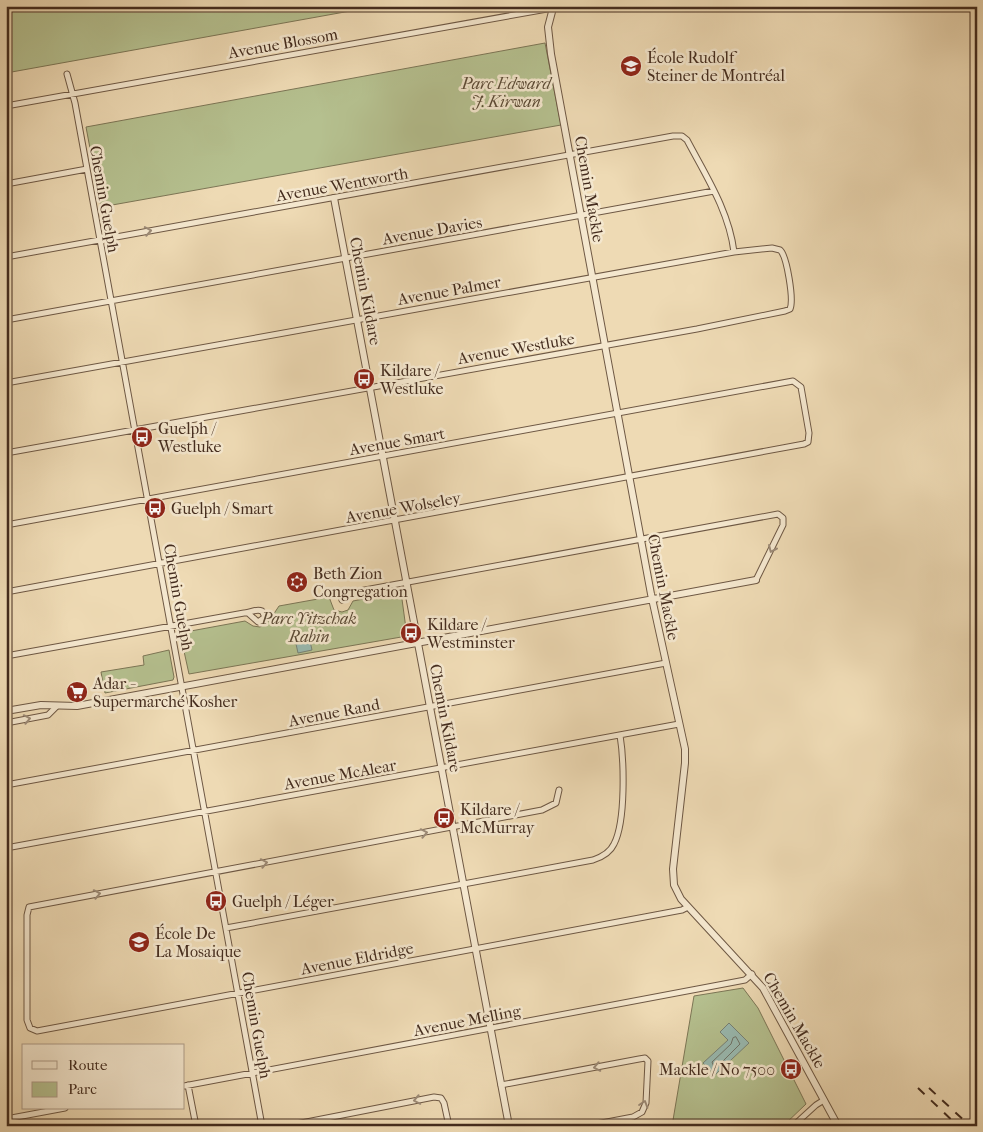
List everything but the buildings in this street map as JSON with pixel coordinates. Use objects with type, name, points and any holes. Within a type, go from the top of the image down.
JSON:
[{"type":"street","name":"Avenue Blossom","points":[[6,106],[564,6]]},
{"type":"street","name":"Chemin Mackle","points":[[553,7],[548,27],[548,42],[652,600],[685,760],[673,878],[677,892],[688,907],[753,974],[766,993],[838,1126]]},
{"type":"street","name":"Chemin Guelph","points":[[66,74],[72,94],[112,301],[262,1126]]},
{"type":"street","name":"Avenue Wentworth","points":[[6,257],[682,136],[687,140],[714,191]]},
{"type":"street","points":[[6,184],[87,169]]},
{"type":"street","points":[[714,191],[728,220],[734,252]]},
{"type":"street","name":"Avenue Davies","points":[[6,320],[714,191]]},
{"type":"street","name":"Chemin Kildare","points":[[334,198],[509,1126]]},
{"type":"street","name":"Avenue Palmer","points":[[6,383],[734,252],[772,248],[780,250],[784,253],[788,276]]},
{"type":"street","name":"Avenue Westluke","points":[[6,453],[785,311],[792,304],[788,276]]},
{"type":"street","name":"Avenue Smart","points":[[6,525],[793,382],[800,387],[809,432],[808,442],[804,444]]},
{"type":"street","name":"Avenue Wolseley","points":[[6,592],[629,478],[804,444]]},
{"type":"street","points":[[6,711],[37,705],[74,706],[418,644],[756,580],[783,524],[782,517],[777,514],[407,582],[354,592],[342,600]]},
{"type":"street","points":[[6,656],[249,614]]},
{"type":"street","name":"Avenue Rand","points":[[6,785],[666,663]]},
{"type":"street","points":[[6,723],[48,715],[57,706]]},
{"type":"street","name":"Avenue McAlear","points":[[6,848],[679,724]]},
{"type":"street","points":[[226,928],[593,860],[602,856],[610,850],[618,835],[624,772],[620,735]]},
{"type":"street","points":[[216,872],[552,807],[558,798],[559,790]]},
{"type":"street","name":"Avenue Eldridge","points":[[216,872],[28,908],[27,1010],[30,1028],[37,1031],[682,910],[688,907]]},
{"type":"street","name":"Avenue Melling","points":[[186,1085],[253,1074],[738,981],[753,974]]},
{"type":"street","points":[[501,1085],[644,1058],[650,1064],[646,1103],[642,1112],[633,1117],[586,1126]]},
{"type":"street","points":[[186,1085],[196,1126]]},
{"type":"street","points":[[286,1126],[434,1097],[441,1098],[444,1103],[449,1124]]},
{"type":"street","points":[[793,1126],[824,1100]]},
{"type":"street","points":[[6,1119],[54,1110]]},
{"type":"green space","points":[[6,6],[378,6],[6,73]]},
{"type":"green space","name":"Parc Edward J. Kirwan","points":[[545,43],[561,125],[101,207],[86,127]]},
{"type":"green space","name":"Parc Yitzchak Rabin","points":[[401,592],[407,636],[189,674],[180,633],[245,621],[253,626],[260,627],[269,621],[279,606],[329,597],[334,610],[342,612],[348,610],[353,601]]},
{"type":"green space","points":[[169,650],[173,680],[105,693],[101,672],[144,665],[143,656]]},
{"type":"green space","points":[[743,988],[758,1008],[806,1104],[783,1126],[672,1126],[694,996]]},
{"type":"water","points":[[310,641],[312,650],[298,653],[296,644]]},
{"type":"water","points":[[729,1023],[749,1043],[715,1075],[703,1063],[728,1040],[720,1032]]},
{"type":"railway","points":[[918,1088],[958,1126]]},
{"type":"railway","points":[[929,1088],[970,1126]]},
{"type":"place","name":"École Rudolf Steiner de Montréal","points":[[631,66]]},
{"type":"place","name":"Kildare / Westluke","points":[[364,379]]},
{"type":"place","name":"Guelph / Westluke","points":[[142,437]]},
{"type":"place","name":"Guelph / Smart","points":[[155,508]]},
{"type":"place","name":"Beth Zion Congregation","points":[[297,582]]},
{"type":"place","name":"Kildare / Westminster","points":[[411,633]]},
{"type":"place","name":"Adar - Supermarché Kosher","points":[[77,692]]},
{"type":"place","name":"Kildare / McMurray","points":[[444,818]]},
{"type":"place","name":"Guelph / Léger","points":[[216,901]]},
{"type":"place","name":"École De La Mosaique","points":[[139,942]]},
{"type":"place","name":"Mackle / No 7500","points":[[791,1069]]}]
